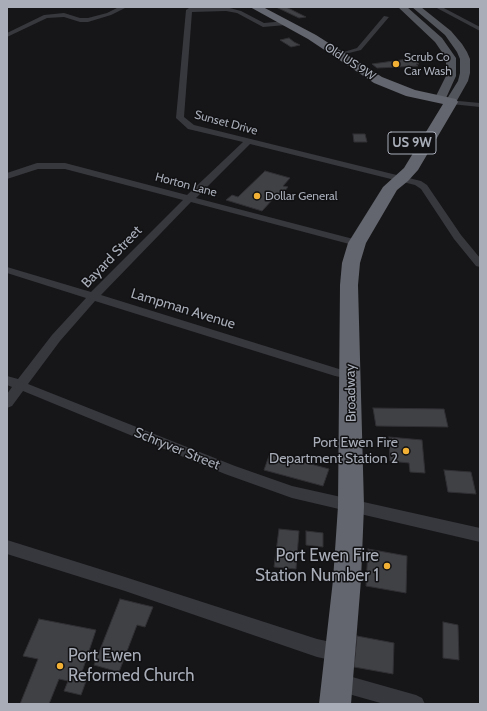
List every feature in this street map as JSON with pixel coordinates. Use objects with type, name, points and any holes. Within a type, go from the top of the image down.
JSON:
[{"type":"highway","name":"Old US 9W","points":[[255,7],[286,23],[366,74],[385,84],[411,93],[445,101]]},
{"type":"highway","name":"Broadway","points":[[336,693],[347,580],[351,506],[349,285],[351,263],[357,243],[445,101]]},
{"type":"main road","name":"US 9W","points":[[402,7],[439,40],[450,58],[452,65],[451,76],[445,101]]},
{"type":"main road","name":"US 9W","points":[[416,7],[448,33],[459,46],[465,59],[465,73],[459,88],[445,101]]},
{"type":"street","points":[[7,35],[46,16],[64,15],[80,20],[88,20],[109,14],[124,7]]},
{"type":"street","points":[[438,7],[480,29]]},
{"type":"street","name":"Sunset Drive","points":[[286,23],[263,25],[239,12],[226,9],[189,10],[180,118],[191,127],[395,180],[418,183],[424,187],[457,237],[480,264]]},
{"type":"street","points":[[339,56],[352,52],[361,47],[386,17]]},
{"type":"street","points":[[445,101],[480,104]]},
{"type":"street","name":"Bayard Street","points":[[7,403],[56,338],[93,296],[189,198],[249,141]]},
{"type":"street","name":"Horton Lane","points":[[7,176],[37,166],[66,166],[357,243]]},
{"type":"street","name":"Lampman Avenue","points":[[7,270],[339,373],[350,375]]},
{"type":"street","name":"Schryver Street","points":[[7,380],[230,470],[292,492],[480,535]]},
{"type":"street","points":[[7,547],[125,584],[317,648],[340,653]]},
{"type":"street","points":[[336,693],[416,704]]},
{"type":"building","points":[[276,7],[286,7],[306,17],[299,18]]},
{"type":"building","points":[[289,38],[300,45],[291,47],[280,40]]},
{"type":"building","name":"Scrub Co Car Wash","points":[[414,59],[419,64],[416,64],[418,66],[377,68],[372,64]]},
{"type":"building","points":[[353,134],[365,134],[367,142],[354,142]]},
{"type":"building","points":[[265,171],[290,178],[283,186],[288,187],[278,199],[274,198],[262,211],[226,200],[232,195],[238,197]]},
{"type":"building","points":[[373,408],[444,409],[448,427],[376,426]]},
{"type":"building","name":"Port Ewen Fire Department Station 2","points":[[389,437],[422,440],[425,473],[410,472],[409,463],[390,461]]},
{"type":"building","points":[[270,453],[329,469],[323,486],[264,470]]},
{"type":"building","points":[[444,470],[471,472],[476,494],[448,492]]},
{"type":"building","points":[[279,529],[299,531],[296,569],[274,567]]},
{"type":"building","points":[[306,531],[323,533],[323,547],[306,545]]},
{"type":"building","points":[[368,549],[407,556],[406,593],[366,586]]},
{"type":"building","points":[[120,599],[153,607],[145,627],[137,625],[119,672],[94,665]]},
{"type":"building","name":"Port Ewen Reformed Church","points":[[39,619],[96,630],[82,672],[89,673],[81,695],[64,691],[68,681],[59,679],[49,704],[20,704],[38,659],[23,656]]},
{"type":"building","points":[[443,622],[458,625],[459,660],[443,658]]},
{"type":"building","points":[[357,636],[394,643],[393,674],[354,667]]},
{"type":"place","name":"Scrub Co Car Wash","points":[[396,64]]},
{"type":"place","name":"Dollar General","points":[[257,196]]},
{"type":"place","name":"Port Ewen Fire Department Station 2","points":[[406,451]]},
{"type":"place","name":"Port Ewen Fire Station Number 1","points":[[387,566]]},
{"type":"place","name":"Port Ewen Reformed Church","points":[[60,666]]}]
